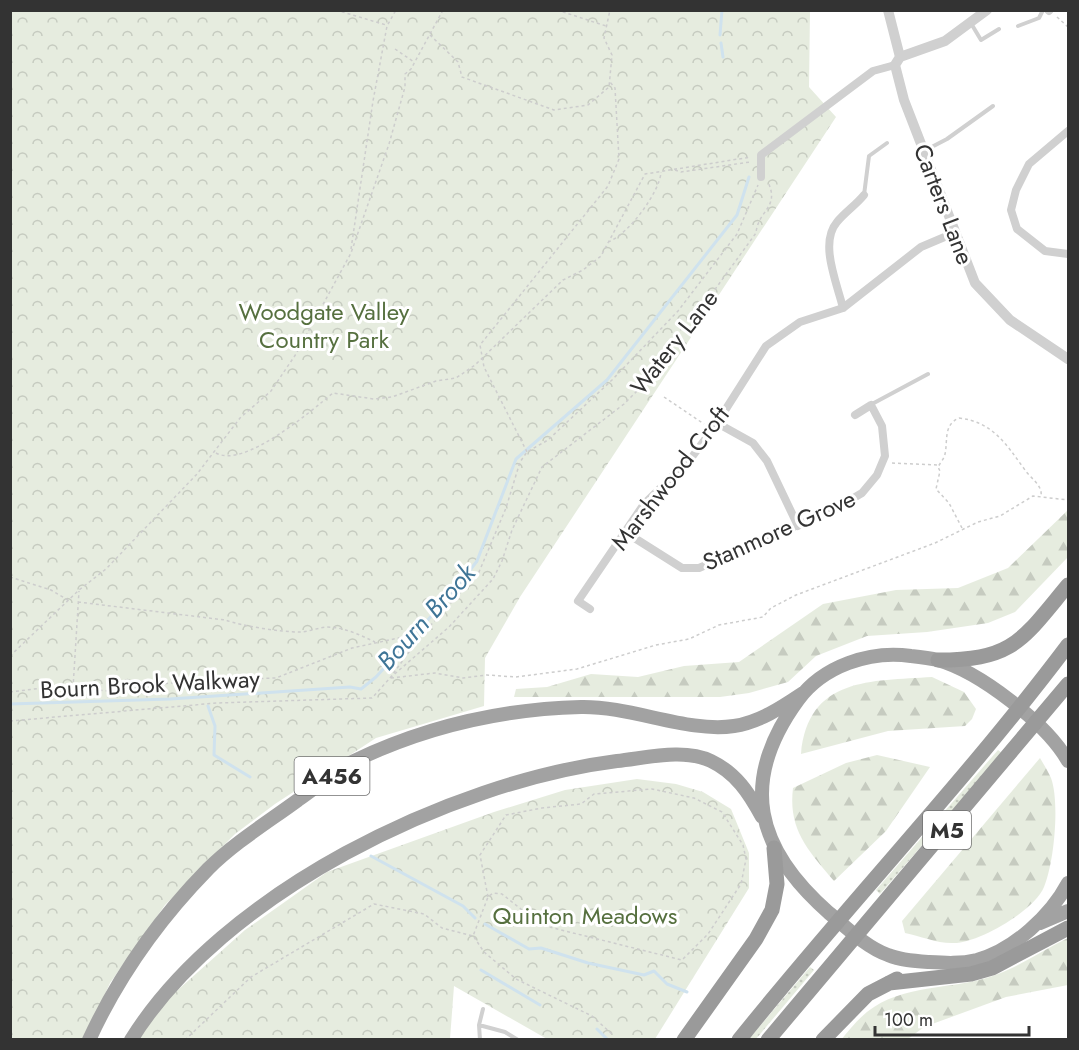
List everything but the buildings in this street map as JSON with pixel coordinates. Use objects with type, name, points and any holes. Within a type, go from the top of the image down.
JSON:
[{"type":"highway","points":[[765,822],[763,788],[770,748],[781,723],[803,693],[837,669],[864,658],[906,655],[938,660],[967,660],[1002,651],[1023,636],[1068,585]]},
{"type":"highway","name":"M5","points":[[739,1040],[804,959],[992,743],[1068,645]]},
{"type":"highway","points":[[938,660],[968,673],[995,690],[1054,741],[1068,761]]},
{"type":"highway","name":"M5","points":[[768,1040],[821,974],[1009,757],[1068,685]]},
{"type":"highway","name":"A456","points":[[89,1040],[102,1013],[132,964],[209,869],[244,839],[351,763],[385,747],[462,722],[520,711],[583,707],[615,709],[700,725],[734,726],[770,714],[803,693]]},
{"type":"highway","points":[[131,1040],[174,982],[251,915],[360,845],[451,803],[516,782],[582,766],[687,755],[709,760],[729,770],[748,792],[765,822],[774,848],[777,884],[772,910],[756,939],[684,1040]]},
{"type":"highway","points":[[774,848],[800,886],[874,949],[898,958],[957,964]]},
{"type":"highway","points":[[1030,929],[1068,883]]},
{"type":"highway","points":[[824,1040],[868,994],[912,973],[957,964],[996,952],[1051,917],[1068,911]]},
{"type":"highway","points":[[889,983],[971,974],[992,968],[1068,928]]},
{"type":"street","name":"Carters Lane","points":[[888,10],[904,100],[975,284],[1010,320],[1068,359]]},
{"type":"street","points":[[761,177],[760,158],[873,71],[945,41],[987,10]]},
{"type":"street","points":[[1068,131],[1029,164],[1016,190],[1011,210],[1017,229],[1045,251],[1068,254]]},
{"type":"street","points":[[843,308],[829,249],[829,235],[836,222],[864,195]]},
{"type":"street","name":"Marshwood Croft","points":[[590,609],[578,601],[644,504],[692,457],[715,426],[766,346],[800,322],[843,308],[921,247],[954,233]]},
{"type":"street","points":[[855,415],[871,405]]},
{"type":"street","name":"Stanmore Grove","points":[[625,532],[682,568],[699,568],[835,509],[862,493],[877,475],[885,456],[882,426],[871,405]]},
{"type":"street","points":[[715,426],[753,443],[766,461],[798,526]]},
{"type":"lane","points":[[1018,26],[1039,18],[1043,10]]},
{"type":"lane","points":[[971,24],[981,40],[999,29]]},
{"type":"lane","points":[[924,151],[947,139],[993,106]]},
{"type":"lane","points":[[864,195],[869,156],[887,143]]},
{"type":"lane","points":[[871,405],[928,374]]},
{"type":"lane","points":[[480,1040],[479,1025],[483,1009]]},
{"type":"lane","points":[[479,1025],[499,1029],[518,1040]]},
{"type":"path","points":[[336,10],[387,26]]},
{"type":"path","points":[[351,253],[373,101],[387,26],[396,10]]},
{"type":"path","points":[[10,656],[79,590],[106,569],[214,453],[240,418],[271,391],[296,354],[351,253],[389,144],[405,87],[405,74],[415,62],[443,10]]},
{"type":"path","points":[[557,10],[607,27]]},
{"type":"path","points":[[571,16],[576,10]]},
{"type":"path","points":[[430,35],[458,62],[462,77],[554,110],[588,105],[609,87],[612,55],[604,38],[610,10]]},
{"type":"path","points":[[1048,11],[1068,27]]},
{"type":"path","points":[[394,49],[415,62]]},
{"type":"path","points":[[527,452],[482,359],[480,345],[608,186],[618,159],[615,88],[610,82]]},
{"type":"path","points":[[214,453],[224,458],[240,455],[290,427],[333,393],[374,399],[392,397],[436,381],[456,378],[482,359],[563,280],[583,270],[601,256],[645,174],[760,158]]},
{"type":"path","points":[[673,169],[681,172],[760,158]]},
{"type":"path","points":[[608,242],[622,235],[657,190],[661,171]]},
{"type":"path","points":[[10,721],[217,703],[372,698],[390,678],[418,636],[479,572],[506,508],[520,462],[527,452],[548,440],[612,380],[678,311],[737,234],[761,177]]},
{"type":"path","name":"Watery Lane","points":[[390,678],[437,638],[493,579],[502,561],[512,530],[542,467],[624,404],[652,376],[690,315],[708,299],[756,233],[757,222],[771,205],[774,196],[769,183],[761,177]]},
{"type":"path","points":[[664,397],[715,426]]},
{"type":"path","points":[[963,529],[956,513],[936,489],[938,465],[946,452],[945,440],[954,420],[973,419],[1012,448],[1024,470],[1040,488],[1041,497]]},
{"type":"path","points":[[882,462],[938,465]]},
{"type":"path","points":[[390,678],[435,673],[463,678],[487,675],[516,677],[577,669],[666,642],[689,639],[719,625],[763,617],[771,608],[796,595],[1000,516],[1033,496],[1068,500]]},
{"type":"path","points":[[10,577],[51,590],[68,601]]},
{"type":"path","points":[[73,689],[79,590]]},
{"type":"path","points":[[78,602],[225,620],[240,625],[280,630],[300,632],[327,627],[351,631],[376,643]]},
{"type":"path","name":"Bourn Brook Walkway","points":[[10,692],[50,687],[109,691],[171,683],[222,684],[243,679],[276,678],[352,648],[418,636]]},
{"type":"path","points":[[473,936],[488,897],[493,893],[502,894],[541,925],[682,960],[708,933],[741,884],[746,859],[743,845],[723,812],[694,798],[652,789],[594,794],[581,804],[506,815],[480,855],[488,897]]},
{"type":"path","points":[[185,1040],[251,977],[374,904],[424,914],[442,928],[473,936],[484,952],[516,979],[592,1016],[613,1035]]},
{"type":"green space","name":"Woodgate Valley Country Park","points":[[10,11],[810,11],[809,87],[836,117],[520,597],[485,658],[484,706],[376,738],[275,804],[235,834],[165,905],[110,983],[85,1039],[11,1039]]},
{"type":"green space","points":[[1068,510],[1068,557],[1015,612],[988,623],[927,632],[867,636],[816,656],[788,682],[749,693],[720,697],[514,697],[516,689],[547,687],[591,674],[638,677],[684,666],[739,662],[823,604],[896,590],[958,588],[1008,568]]},
{"type":"green space","points":[[932,677],[964,692],[976,709],[972,719],[965,726],[888,731],[801,754],[806,729],[816,710],[829,697],[846,688],[866,683]]},
{"type":"green space","points":[[998,750],[1002,753],[880,894],[876,890]]},
{"type":"green space","points":[[877,755],[930,767],[886,831],[834,881],[808,849],[797,828],[792,803],[793,788],[846,763]]},
{"type":"green space","points":[[1040,758],[1054,789],[1055,833],[1048,877],[1039,896],[1005,924],[965,942],[942,942],[905,933],[902,921]]},
{"type":"green space","name":"Quinton Meadows","points":[[637,779],[676,784],[703,792],[731,809],[749,853],[749,888],[655,1039],[547,1039],[454,986],[450,1039],[138,1040],[161,1005],[245,930],[327,872],[494,812],[565,790]]},
{"type":"green space","points":[[1068,938],[1068,985],[1006,997],[924,1027],[908,1039],[841,1040],[865,1014],[888,999],[919,990],[967,983],[998,974]]},
{"type":"green space","points":[[810,967],[814,970],[756,1039],[749,1039]]},
{"type":"waterway","points":[[720,35],[722,10]]},
{"type":"waterway","points":[[721,43],[723,57]]},
{"type":"waterway","name":"Bourn Brook","points":[[10,704],[170,699],[350,687],[361,689],[376,677],[455,590],[477,561],[516,459],[607,380],[737,215],[749,177]]},
{"type":"waterway","points":[[208,706],[215,726],[214,755],[250,777]]},
{"type":"waterway","points":[[371,856],[463,906],[475,918]]},
{"type":"waterway","points":[[485,924],[529,949],[541,948],[588,963],[644,975],[654,971],[667,984],[687,992]]},
{"type":"waterway","points":[[481,970],[540,1005]]},
{"type":"waterway","points":[[597,1029],[608,1040]]}]
